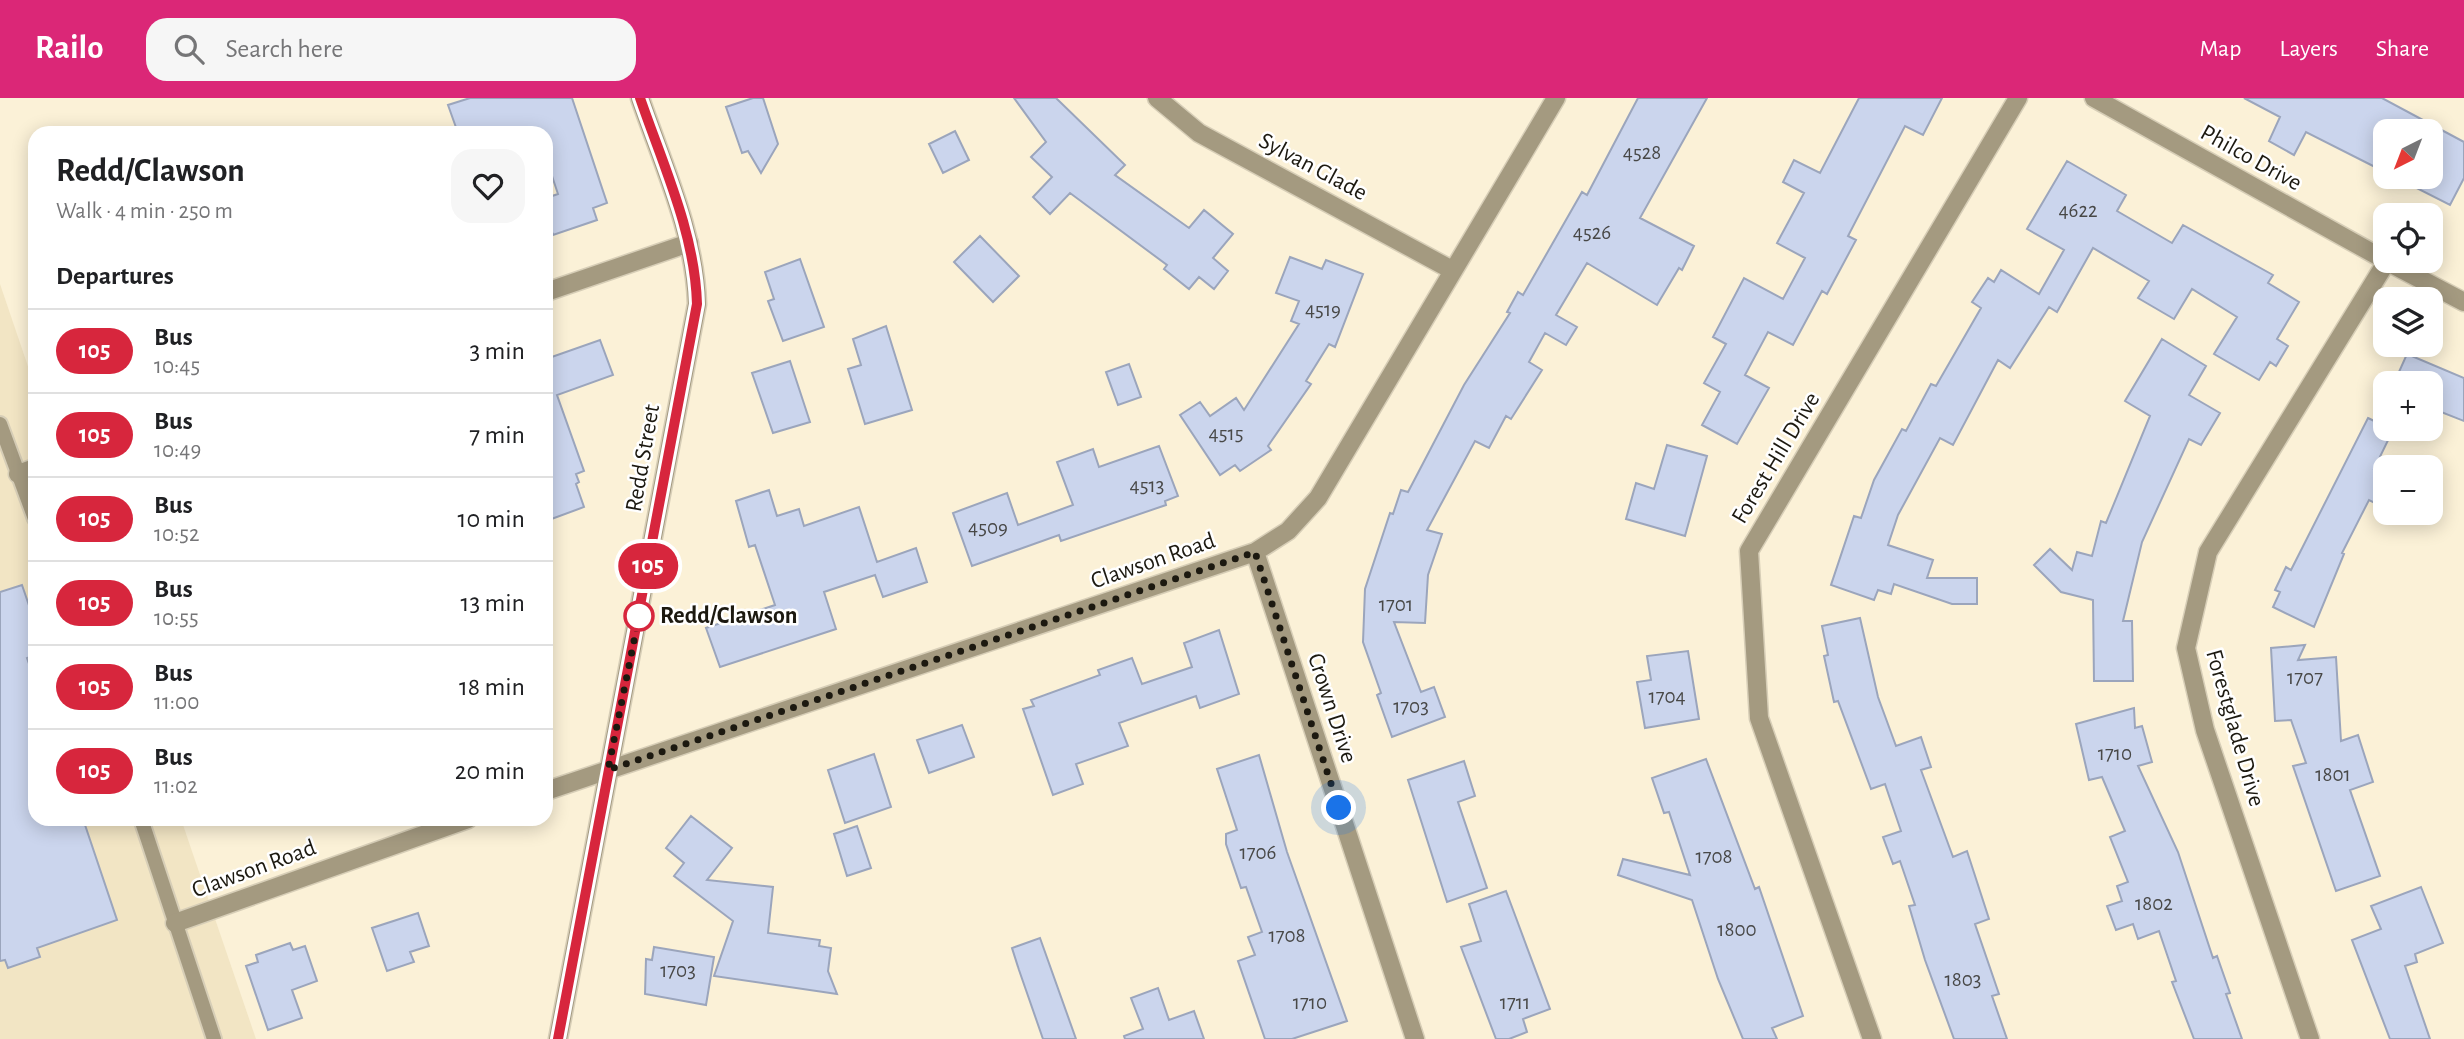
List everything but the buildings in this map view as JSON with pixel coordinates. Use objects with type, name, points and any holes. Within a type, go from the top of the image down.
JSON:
[{"type":"street","name":"Redd Street","points":[[558,1039],[697,304],[696,271],[689,243],[640,98]]},
{"type":"street","name":"Sylvan Glade","points":[[1157,98],[1199,133],[1452,270]]},
{"type":"street","name":"Clawson Road","points":[[553,790],[1255,552],[1288,531],[1318,498],[1556,98]]},
{"type":"street","name":"Forest Hill Drive","points":[[1872,1039],[1759,718],[1749,551],[2018,98]]},
{"type":"street","name":"Philco Drive","points":[[2094,98],[2373,254]]},
{"type":"street","points":[[553,290],[689,243]]},
{"type":"street","name":"Forestglade Drive","points":[[2310,1039],[2205,730],[2186,648],[2208,552],[2379,273]]},
{"type":"street","name":"Philco Drive","points":[[2409,273],[2464,302]]},
{"type":"street","name":"Crown Drive","points":[[1255,552],[1415,1039]]},
{"type":"street","name":"Clawson Road","points":[[175,923],[448,826]]},
{"type":"lane","points":[[0,424],[27,471]]},
{"type":"lane","points":[[143,826],[214,1039]]},
{"type":"shaded area","points":[[0,284],[28,366],[28,826],[183,826],[256,1039],[0,1039]]},
{"type":"bus line","name":"105","points":[[558,1039],[697,304],[696,271],[689,243],[640,98]]},
{"type":"place","name":"Redd/Clawson","points":[[639,616]]},
{"type":"route","points":[[639,616],[608,770],[1255,552],[1339,808]]}]
